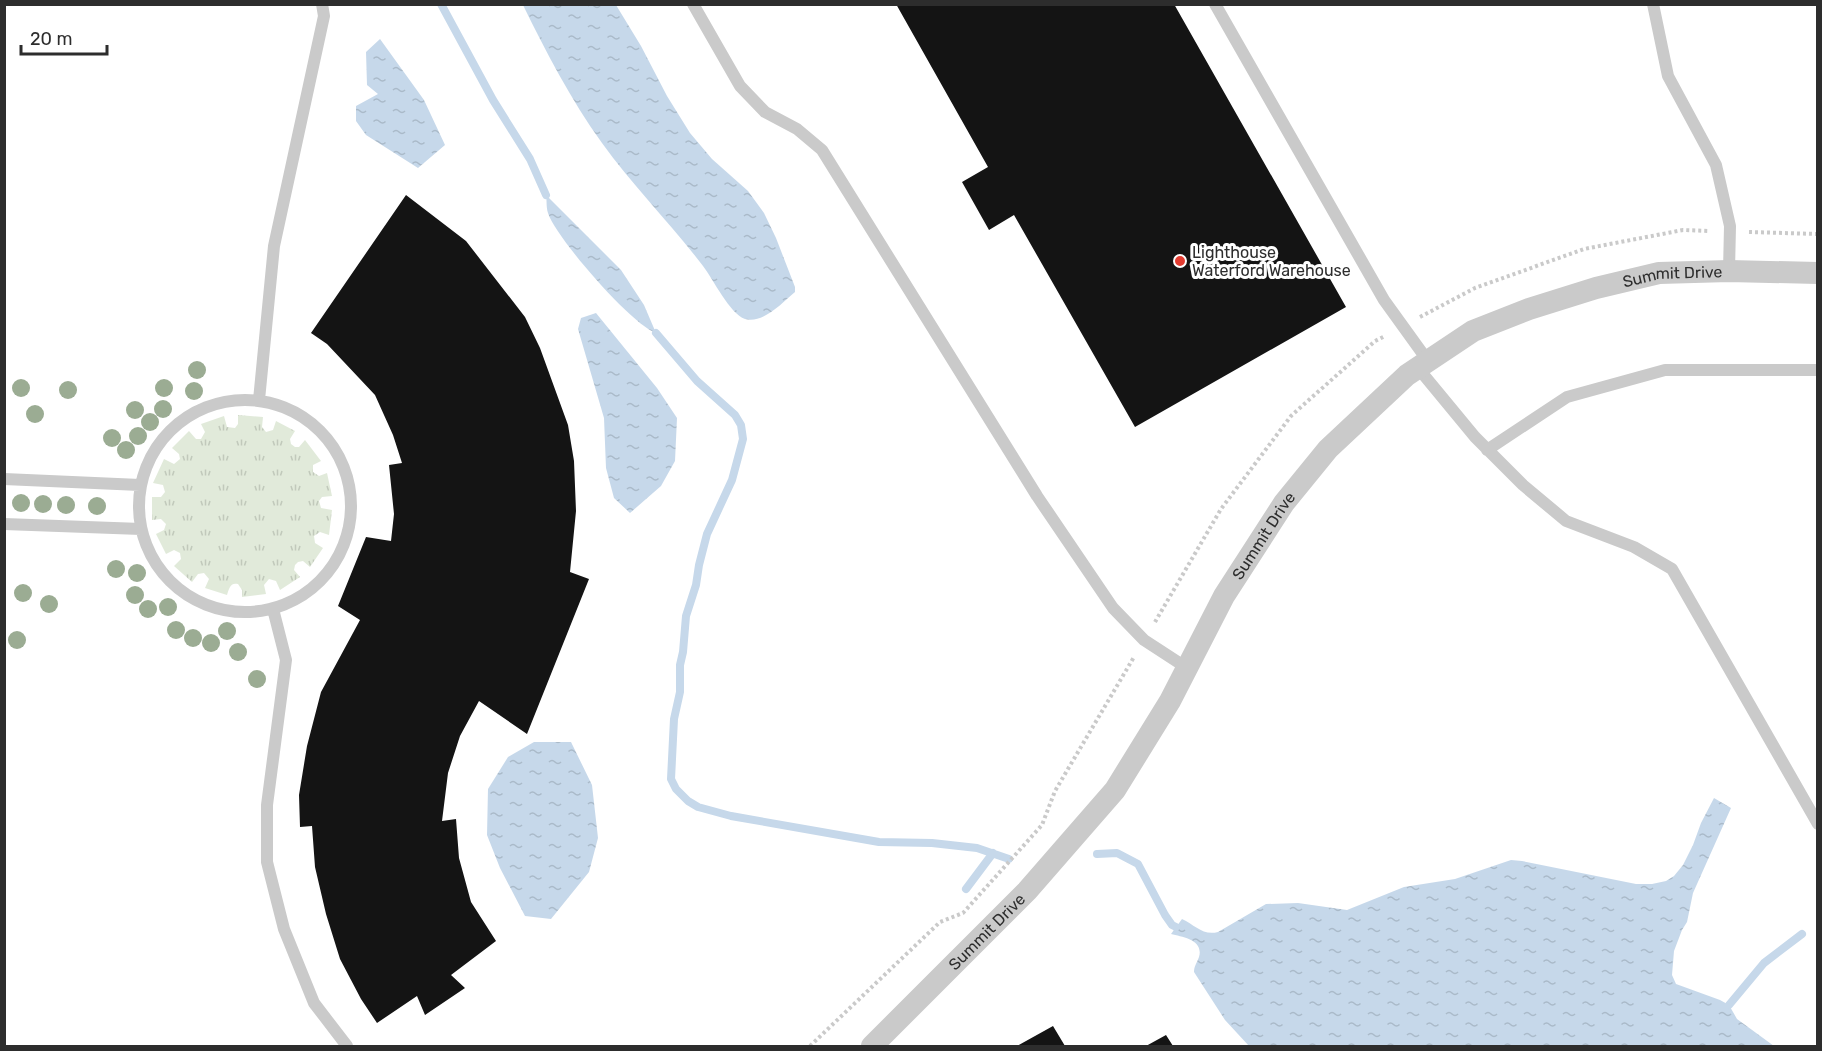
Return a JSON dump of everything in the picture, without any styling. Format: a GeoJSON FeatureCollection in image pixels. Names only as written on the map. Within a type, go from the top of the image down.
{"type":"FeatureCollection","features":[{"type":"Feature","properties":{"kind":"street","name":"Summit Drive"},"geometry":{"type":"LineString","coordinates":[[872,1047],[1027,891],[1115,790],[1170,701],[1224,596],[1284,503],[1328,449],[1407,375],[1473,331],[1529,309],[1596,288],[1659,273],[1729,271],[1818,273]]}},
{"type":"Feature","properties":{"kind":"lane"},"geometry":{"type":"LineString","coordinates":[[259,400],[274,246],[324,16],[322,4]]}},
{"type":"Feature","properties":{"kind":"lane"},"geometry":{"type":"LineString","coordinates":[[693,4],[740,86],[765,112],[797,129],[822,150],[1037,496],[1113,609],[1144,640],[1187,668]]}},
{"type":"Feature","properties":{"kind":"lane"},"geometry":{"type":"LineString","coordinates":[[1215,4],[1423,365],[1475,437],[1523,485],[1566,521],[1634,547],[1672,569],[1818,824]]}},
{"type":"Feature","properties":{"kind":"lane"},"geometry":{"type":"LineString","coordinates":[[1653,4],[1668,76],[1716,165],[1730,226],[1729,271]]}},
{"type":"Feature","properties":{"kind":"lane"},"geometry":{"type":"LineString","coordinates":[[1487,450],[1567,397],[1665,370],[1818,370]]}},
{"type":"Feature","properties":{"kind":"lane"},"geometry":{"type":"LineString","coordinates":[[259,400],[298,413],[330,441],[348,478],[351,520],[346,540],[337,559],[325,576],[310,590],[273,609],[239,612],[206,605],[190,597],[176,587],[154,561],[141,529],[140,485],[155,448],[170,429],[182,419],[196,410],[219,402],[259,400]]}},
{"type":"Feature","properties":{"kind":"lane"},"geometry":{"type":"LineString","coordinates":[[4,479],[140,485]]}},
{"type":"Feature","properties":{"kind":"lane"},"geometry":{"type":"LineString","coordinates":[[4,524],[141,529]]}},
{"type":"Feature","properties":{"kind":"lane"},"geometry":{"type":"LineString","coordinates":[[273,609],[286,660],[267,805],[267,862],[284,929],[314,1003],[347,1047]]}},
{"type":"Feature","properties":{"kind":"green space"},"geometry":{"type":"Polygon","coordinates":[[[238,415],[263,417],[262,427],[266,432],[273,430],[276,421],[295,431],[290,439],[291,444],[299,447],[305,440],[321,461],[313,465],[313,472],[319,476],[327,473],[332,496],[322,497],[319,501],[321,508],[332,510],[329,535],[320,532],[314,536],[315,543],[323,548],[310,567],[303,561],[298,562],[294,570],[300,577],[280,590],[276,581],[269,579],[264,585],[266,594],[242,597],[242,590],[238,584],[229,588],[227,595],[205,588],[209,579],[204,573],[198,574],[192,582],[174,566],[181,559],[180,553],[174,550],[166,554],[156,534],[164,530],[166,524],[161,519],[152,520],[152,497],[161,497],[165,492],[163,485],[153,483],[164,459],[174,464],[180,459],[179,454],[172,448],[189,431],[196,439],[201,439],[205,432],[201,424],[224,416],[227,427],[235,428],[238,424],[238,415]]]}},
{"type":"Feature","properties":{"kind":"water"},"geometry":{"type":"Polygon","coordinates":[[[523,5],[616,5],[690,133],[712,159],[748,191],[764,213],[776,238],[795,292],[765,316],[752,320],[739,316],[703,266],[602,143],[559,76],[523,5]]]}},
{"type":"Feature","properties":{"kind":"water"},"geometry":{"type":"Polygon","coordinates":[[[380,39],[424,100],[445,145],[418,168],[366,135],[356,121],[356,106],[378,94],[367,85],[366,52],[380,39]]]}},
{"type":"Feature","properties":{"kind":"water"},"geometry":{"type":"Polygon","coordinates":[[[546,195],[621,270],[644,305],[656,333],[645,327],[613,298],[579,260],[554,225],[547,211],[546,195]]]}},
{"type":"Feature","properties":{"kind":"water"},"geometry":{"type":"Polygon","coordinates":[[[596,313],[657,388],[677,418],[675,461],[661,486],[630,513],[614,498],[606,468],[604,418],[578,329],[581,318],[596,313]]]}},
{"type":"Feature","properties":{"kind":"water"},"geometry":{"type":"Polygon","coordinates":[[[534,742],[571,742],[592,785],[598,838],[589,872],[551,919],[525,916],[500,868],[487,835],[488,789],[508,757],[534,742]]]}},
{"type":"Feature","properties":{"kind":"water"},"geometry":{"type":"Polygon","coordinates":[[[1714,798],[1731,808],[1693,893],[1687,922],[1674,951],[1672,975],[1676,984],[1729,1005],[1737,1019],[1774,1046],[1249,1046],[1225,1020],[1194,972],[1200,951],[1196,943],[1171,934],[1182,919],[1208,933],[1218,932],[1266,904],[1298,903],[1347,910],[1404,887],[1455,879],[1511,860],[1636,884],[1666,881],[1674,876],[1683,865],[1714,798]]]}},
{"type":"Feature","properties":{"kind":"building"},"geometry":{"type":"Polygon","coordinates":[[[896,4],[1174,4],[1346,307],[1135,427],[1014,215],[989,230],[962,182],[988,167],[896,4]]]}},
{"type":"Feature","properties":{"kind":"building"},"geometry":{"type":"Polygon","coordinates":[[[406,195],[466,241],[525,317],[540,348],[568,425],[574,461],[576,511],[570,572],[589,579],[527,734],[479,701],[460,736],[448,773],[442,821],[456,819],[459,858],[471,902],[496,941],[451,975],[465,988],[425,1015],[417,996],[377,1023],[361,999],[340,959],[315,867],[312,826],[300,827],[299,795],[307,746],[321,692],[360,620],[338,606],[366,537],[391,541],[394,514],[389,465],[402,463],[393,435],[375,395],[327,344],[311,333],[406,195]]]}},
{"type":"Feature","properties":{"kind":"building"},"geometry":{"type":"Polygon","coordinates":[[[1053,1026],[1065,1046],[1017,1046],[1053,1026]]]}},
{"type":"Feature","properties":{"kind":"building"},"geometry":{"type":"Polygon","coordinates":[[[1166,1035],[1173,1046],[1146,1046],[1166,1035]]]}},
{"type":"Feature","properties":{"kind":"waterway"},"geometry":{"type":"LineString","coordinates":[[441,4],[493,100],[530,159],[546,195]]}},
{"type":"Feature","properties":{"kind":"waterway"},"geometry":{"type":"LineString","coordinates":[[656,333],[697,381],[735,415],[741,425],[743,439],[732,480],[707,534],[696,585],[686,616],[680,665],[680,692],[674,719],[671,779],[676,789],[698,807],[731,816],[879,842],[932,843],[977,848],[1009,859]]}},
{"type":"Feature","properties":{"kind":"waterway"},"geometry":{"type":"LineString","coordinates":[[966,889],[993,853]]}},
{"type":"Feature","properties":{"kind":"waterway"},"geometry":{"type":"LineString","coordinates":[[1097,854],[1117,853],[1138,864],[1165,915],[1176,927]]}},
{"type":"Feature","properties":{"kind":"waterway"},"geometry":{"type":"LineString","coordinates":[[1729,1005],[1764,963],[1802,934]]}},
{"type":"Feature","properties":{"kind":"place","name":"Lighthouse Waterford Warehouse"},"geometry":{"type":"Point","coordinates":[1180,261]}}]}
